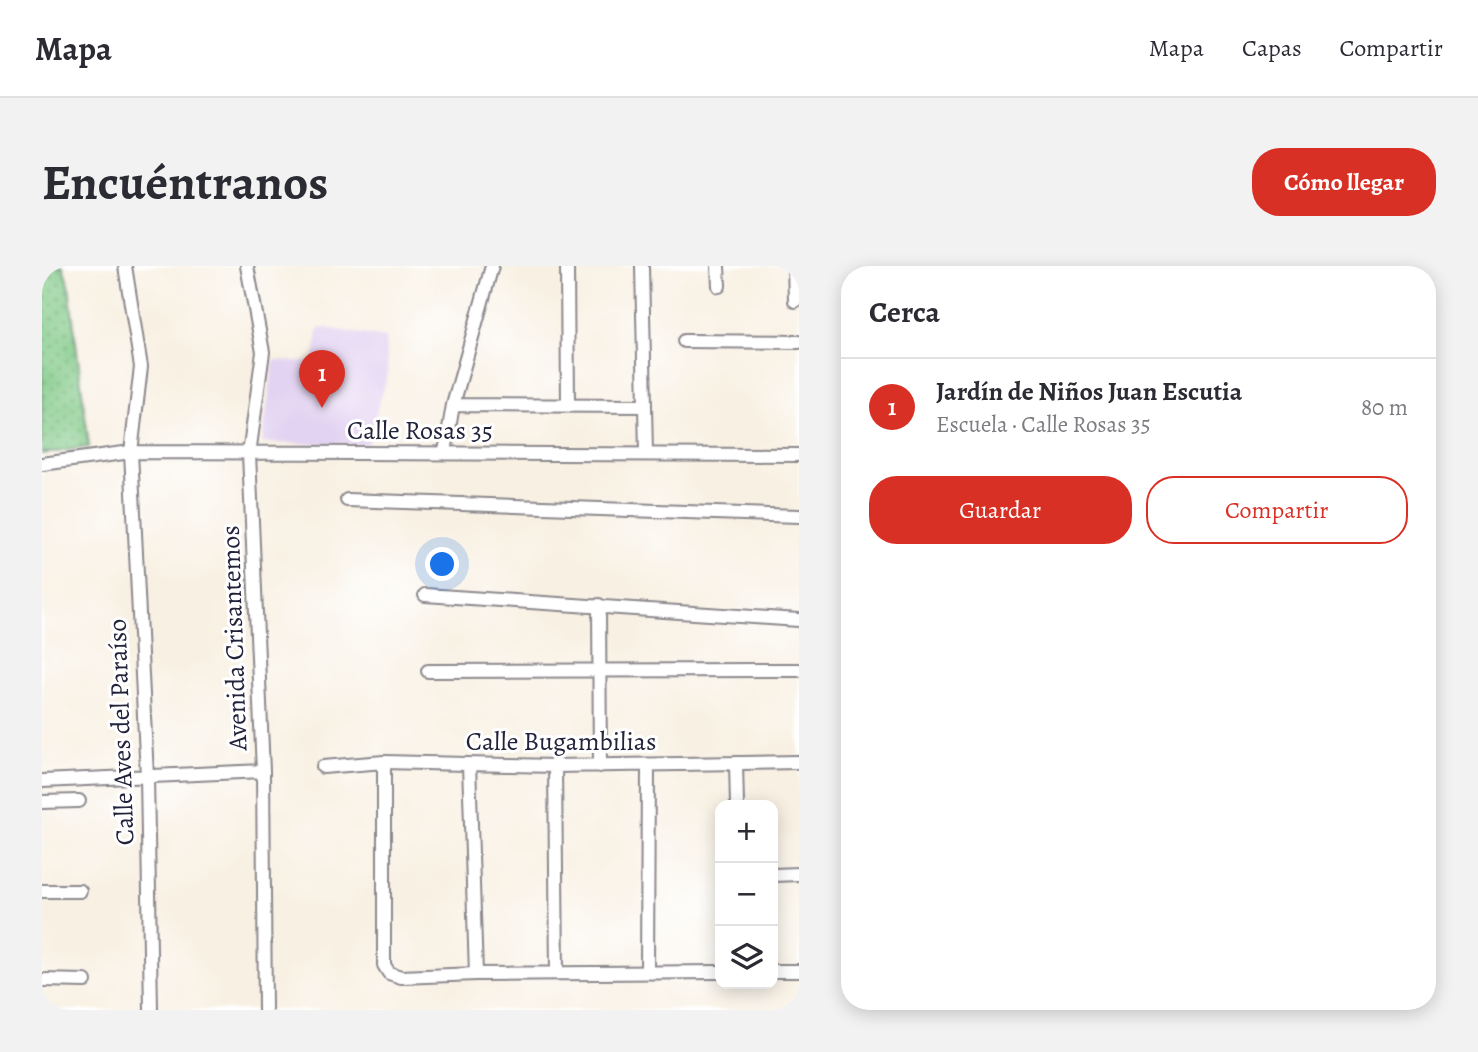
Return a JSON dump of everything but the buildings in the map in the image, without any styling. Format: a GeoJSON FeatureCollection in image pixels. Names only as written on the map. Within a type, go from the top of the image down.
{"type":"FeatureCollection","features":[{"type":"Feature","properties":{"kind":"street","name":"Calle Aves del Paraíso"},"geometry":{"type":"LineString","coordinates":[[125,266],[141,367],[131,452],[147,776],[151,1010]]}},
{"type":"Feature","properties":{"kind":"street","name":"Avenida Crisantemos"},"geometry":{"type":"LineString","coordinates":[[247,266],[263,352],[249,454],[263,771],[265,1010]]}},
{"type":"Feature","properties":{"kind":"street"},"geometry":{"type":"LineString","coordinates":[[445,452],[453,405],[492,266]]}},
{"type":"Feature","properties":{"kind":"street"},"geometry":{"type":"LineString","coordinates":[[567,266],[568,405]]}},
{"type":"Feature","properties":{"kind":"street"},"geometry":{"type":"LineString","coordinates":[[642,266],[646,453]]}},
{"type":"Feature","properties":{"kind":"street"},"geometry":{"type":"LineString","coordinates":[[718,266],[719,286]]}},
{"type":"Feature","properties":{"kind":"street"},"geometry":{"type":"LineString","coordinates":[[794,266],[794,301]]}},
{"type":"Feature","properties":{"kind":"street"},"geometry":{"type":"LineString","coordinates":[[684,341],[799,342]]}},
{"type":"Feature","properties":{"kind":"street"},"geometry":{"type":"LineString","coordinates":[[453,405],[644,406]]}},
{"type":"Feature","properties":{"kind":"street","name":"Calle Rosas 35"},"geometry":{"type":"LineString","coordinates":[[42,464],[131,452],[799,456]]}},
{"type":"Feature","properties":{"kind":"street"},"geometry":{"type":"LineString","coordinates":[[347,500],[799,516]]}},
{"type":"Feature","properties":{"kind":"street"},"geometry":{"type":"LineString","coordinates":[[425,595],[799,620]]}},
{"type":"Feature","properties":{"kind":"street"},"geometry":{"type":"LineString","coordinates":[[599,605],[600,765]]}},
{"type":"Feature","properties":{"kind":"street"},"geometry":{"type":"LineString","coordinates":[[428,671],[799,670]]}},
{"type":"Feature","properties":{"kind":"street"},"geometry":{"type":"LineString","coordinates":[[384,762],[384,965],[389,973],[401,977],[557,972],[715,972]]}},
{"type":"Feature","properties":{"kind":"street","name":"Calle Bugambilias"},"geometry":{"type":"LineString","coordinates":[[323,767],[384,762],[555,766],[799,762]]}},
{"type":"Feature","properties":{"kind":"street"},"geometry":{"type":"LineString","coordinates":[[736,763],[737,800]]}},
{"type":"Feature","properties":{"kind":"street"},"geometry":{"type":"LineString","coordinates":[[469,764],[476,974]]}},
{"type":"Feature","properties":{"kind":"street"},"geometry":{"type":"LineString","coordinates":[[647,972],[648,765]]}},
{"type":"Feature","properties":{"kind":"street"},"geometry":{"type":"LineString","coordinates":[[555,766],[557,972]]}},
{"type":"Feature","properties":{"kind":"street"},"geometry":{"type":"LineString","coordinates":[[42,781],[263,771]]}},
{"type":"Feature","properties":{"kind":"street"},"geometry":{"type":"LineString","coordinates":[[42,802],[79,802]]}},
{"type":"Feature","properties":{"kind":"street"},"geometry":{"type":"LineString","coordinates":[[778,875],[799,874]]}},
{"type":"Feature","properties":{"kind":"street"},"geometry":{"type":"LineString","coordinates":[[42,891],[80,891]]}},
{"type":"Feature","properties":{"kind":"street"},"geometry":{"type":"LineString","coordinates":[[778,971],[799,971]]}},
{"type":"Feature","properties":{"kind":"street"},"geometry":{"type":"LineString","coordinates":[[42,979],[85,981]]}},
{"type":"Feature","properties":{"kind":"shaded area"},"geometry":{"type":"Polygon","coordinates":[[[319,327],[386,338],[388,373],[367,444],[262,443],[274,360],[313,362],[319,327]]]}},
{"type":"Feature","properties":{"kind":"green space"},"geometry":{"type":"Polygon","coordinates":[[[42,266],[63,266],[69,286],[89,447],[42,454],[42,266]]]}},
{"type":"Feature","properties":{"kind":"place","name":"Jardín de Niños Juan Escutia"},"geometry":{"type":"Point","coordinates":[322,408]}}]}
